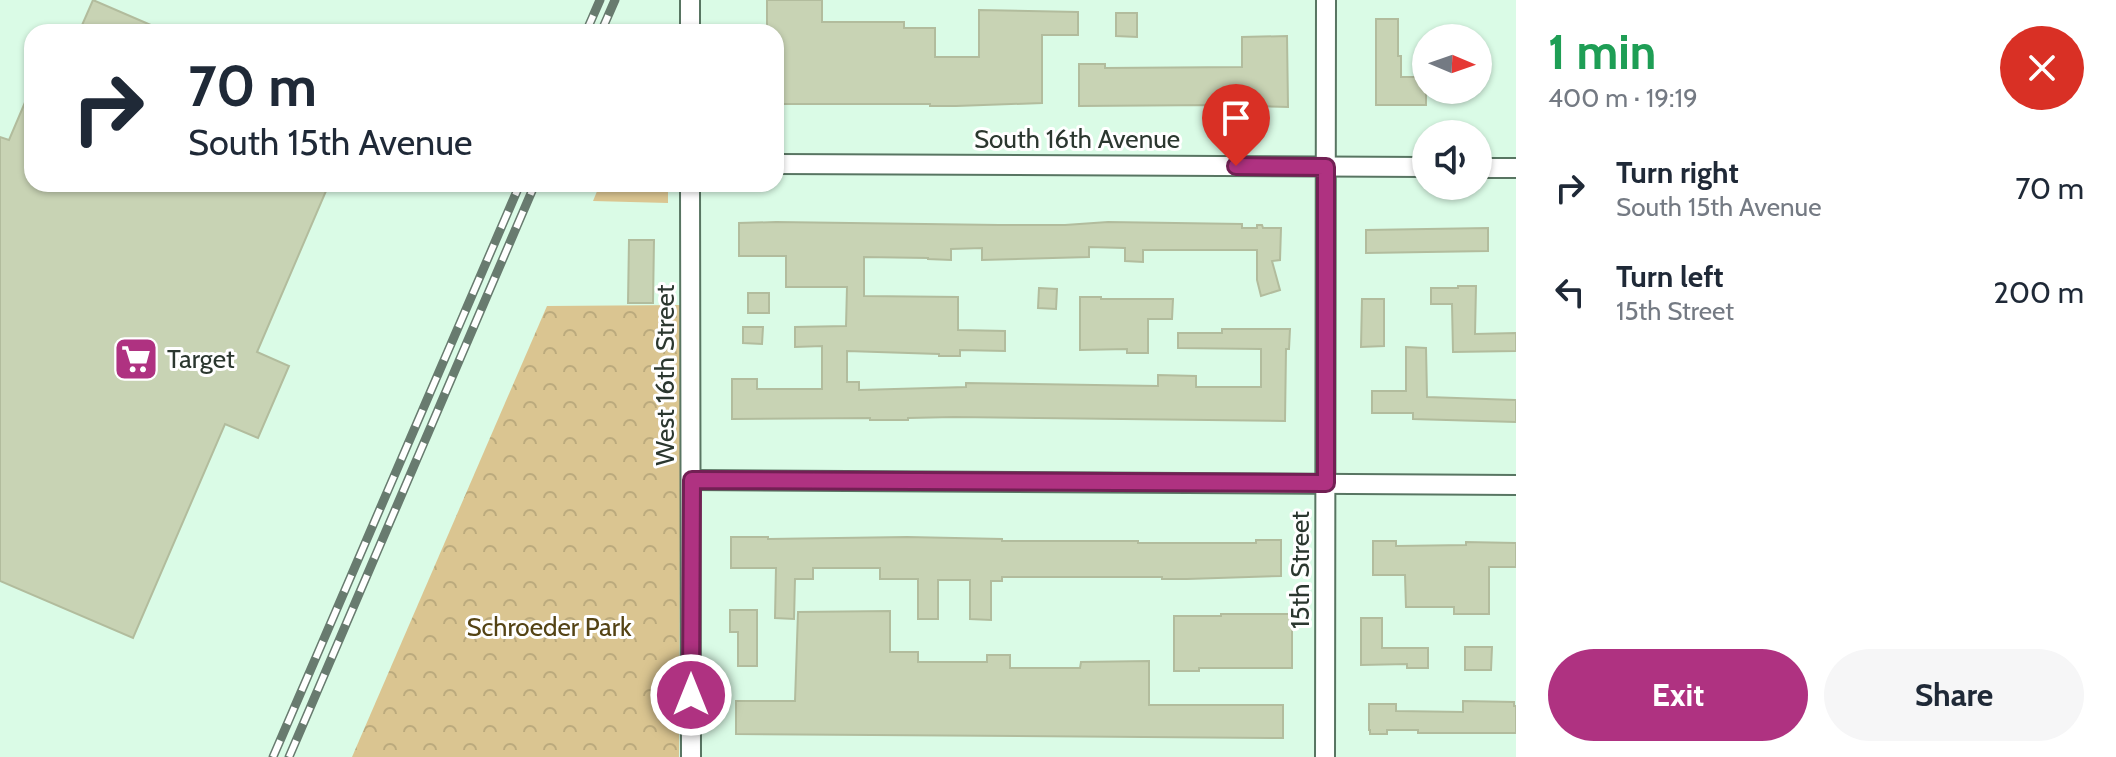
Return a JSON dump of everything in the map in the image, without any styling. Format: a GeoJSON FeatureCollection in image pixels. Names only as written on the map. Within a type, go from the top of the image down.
{"type":"FeatureCollection","features":[{"type":"Feature","properties":{"kind":"street"},"geometry":{"type":"LineString","coordinates":[[690,0],[690,24]]}},
{"type":"Feature","properties":{"kind":"street","name":"15th Street"},"geometry":{"type":"LineString","coordinates":[[1325,757],[1326,0]]}},
{"type":"Feature","properties":{"kind":"street","name":"South 16th Avenue"},"geometry":{"type":"LineString","coordinates":[[784,164],[1412,167]]}},
{"type":"Feature","properties":{"kind":"street"},"geometry":{"type":"LineString","coordinates":[[1492,168],[1516,168]]}},
{"type":"Feature","properties":{"kind":"street","name":"West 16th Street"},"geometry":{"type":"LineString","coordinates":[[690,192],[691,757]]}},
{"type":"Feature","properties":{"kind":"street"},"geometry":{"type":"LineString","coordinates":[[692,480],[1516,485]]}},
{"type":"Feature","properties":{"kind":"green space"},"geometry":{"type":"Polygon","coordinates":[[[597,192],[668,192],[668,203],[593,201],[597,192]]]}},
{"type":"Feature","properties":{"kind":"green space","name":"Schroeder Park"},"geometry":{"type":"Polygon","coordinates":[[[681,305],[679,757],[352,757],[547,306],[681,305]]]}},
{"type":"Feature","properties":{"kind":"building"},"geometry":{"type":"Polygon","coordinates":[[[93,0],[148,24],[82,24],[93,0]]]}},
{"type":"Feature","properties":{"kind":"building"},"geometry":{"type":"Polygon","coordinates":[[[767,0],[822,0],[822,22],[904,22],[904,28],[935,28],[935,57],[979,57],[979,10],[1078,12],[1078,35],[1042,35],[1042,103],[956,106],[784,104],[784,24],[767,24],[767,0]]]}},
{"type":"Feature","properties":{"kind":"building"},"geometry":{"type":"Polygon","coordinates":[[[1116,13],[1137,13],[1137,37],[1116,36],[1116,13]]]}},
{"type":"Feature","properties":{"kind":"building"},"geometry":{"type":"Polygon","coordinates":[[[1376,19],[1398,19],[1401,77],[1412,77],[1412,104],[1426,105],[1376,105],[1376,19]]]}},
{"type":"Feature","properties":{"kind":"building"},"geometry":{"type":"Polygon","coordinates":[[[1287,36],[1288,107],[1079,106],[1079,64],[1105,64],[1105,68],[1242,67],[1242,37],[1287,36]]]}},
{"type":"Feature","properties":{"kind":"building","name":"Target"},"geometry":{"type":"Polygon","coordinates":[[[24,105],[24,192],[326,192],[257,352],[289,366],[258,438],[225,424],[133,638],[0,581],[0,137],[9,140],[24,105]]]}},
{"type":"Feature","properties":{"kind":"building"},"geometry":{"type":"Polygon","coordinates":[[[1108,222],[1242,224],[1242,228],[1262,225],[1263,228],[1281,228],[1280,260],[1272,261],[1280,290],[1261,296],[1257,280],[1257,250],[1143,250],[1143,262],[1125,261],[1125,248],[1089,247],[1089,257],[982,260],[982,248],[951,249],[951,260],[864,257],[864,296],[958,297],[958,330],[1005,331],[1005,351],[960,350],[960,356],[939,356],[847,351],[847,382],[859,382],[859,390],[966,387],[966,383],[1158,386],[1158,375],[1196,376],[1196,387],[1261,387],[1261,349],[1178,348],[1178,333],[1222,333],[1222,329],[1290,329],[1289,349],[1286,349],[1285,421],[954,417],[908,420],[732,419],[732,379],[757,379],[757,389],[822,389],[822,346],[795,347],[795,327],[846,326],[847,287],[786,287],[786,256],[739,256],[739,223],[1065,225],[1108,222]]]}},
{"type":"Feature","properties":{"kind":"building"},"geometry":{"type":"Polygon","coordinates":[[[1488,228],[1488,251],[1366,253],[1366,230],[1488,228]]]}},
{"type":"Feature","properties":{"kind":"building"},"geometry":{"type":"Polygon","coordinates":[[[629,240],[654,240],[653,303],[628,303],[629,240]]]}},
{"type":"Feature","properties":{"kind":"building"},"geometry":{"type":"Polygon","coordinates":[[[1476,286],[1475,334],[1516,333],[1516,351],[1453,352],[1452,304],[1431,304],[1431,288],[1476,286]]]}},
{"type":"Feature","properties":{"kind":"building"},"geometry":{"type":"Polygon","coordinates":[[[1039,288],[1057,289],[1056,309],[1038,308],[1039,288]]]}},
{"type":"Feature","properties":{"kind":"building"},"geometry":{"type":"Polygon","coordinates":[[[748,293],[769,293],[769,313],[748,313],[748,293]]]}},
{"type":"Feature","properties":{"kind":"building"},"geometry":{"type":"Polygon","coordinates":[[[1080,297],[1173,299],[1172,319],[1148,319],[1148,353],[1127,353],[1127,349],[1080,350],[1080,297]]]}},
{"type":"Feature","properties":{"kind":"building"},"geometry":{"type":"Polygon","coordinates":[[[1362,299],[1384,299],[1384,346],[1361,347],[1362,299]]]}},
{"type":"Feature","properties":{"kind":"building"},"geometry":{"type":"Polygon","coordinates":[[[743,327],[763,327],[762,344],[743,343],[743,327]]]}},
{"type":"Feature","properties":{"kind":"building"},"geometry":{"type":"Polygon","coordinates":[[[1406,347],[1426,348],[1427,397],[1516,400],[1516,422],[1413,419],[1413,413],[1372,413],[1372,391],[1406,391],[1406,347]]]}},
{"type":"Feature","properties":{"kind":"building"},"geometry":{"type":"Polygon","coordinates":[[[731,537],[907,537],[1138,543],[1256,543],[1256,540],[1281,540],[1281,576],[1187,579],[1002,577],[1002,581],[991,581],[991,620],[970,619],[970,580],[938,580],[938,619],[918,619],[918,579],[880,579],[880,568],[813,568],[813,579],[795,579],[794,619],[775,618],[776,568],[731,568],[731,537]]]}},
{"type":"Feature","properties":{"kind":"building"},"geometry":{"type":"Polygon","coordinates":[[[1373,541],[1396,541],[1396,546],[1516,543],[1516,567],[1489,567],[1489,614],[1454,614],[1454,607],[1406,607],[1405,575],[1373,575],[1373,541]]]}},
{"type":"Feature","properties":{"kind":"building"},"geometry":{"type":"Polygon","coordinates":[[[730,610],[757,610],[757,666],[738,666],[738,632],[730,632],[730,610]]]}},
{"type":"Feature","properties":{"kind":"building"},"geometry":{"type":"Polygon","coordinates":[[[890,611],[890,652],[918,652],[918,662],[987,662],[987,655],[1010,655],[1010,668],[1080,668],[1081,662],[1149,661],[1149,705],[1283,705],[1283,738],[736,734],[736,701],[795,701],[798,612],[890,611]]]}},
{"type":"Feature","properties":{"kind":"building"},"geometry":{"type":"Polygon","coordinates":[[[1292,614],[1292,668],[1174,671],[1174,616],[1292,614]]]}},
{"type":"Feature","properties":{"kind":"building"},"geometry":{"type":"Polygon","coordinates":[[[1361,618],[1382,618],[1382,648],[1428,648],[1428,668],[1407,668],[1407,664],[1361,665],[1361,618]]]}},
{"type":"Feature","properties":{"kind":"building"},"geometry":{"type":"Polygon","coordinates":[[[1465,647],[1492,647],[1491,670],[1465,670],[1465,647]]]}},
{"type":"Feature","properties":{"kind":"building"},"geometry":{"type":"Polygon","coordinates":[[[1463,701],[1514,702],[1516,733],[1387,730],[1387,734],[1370,734],[1369,704],[1396,704],[1396,711],[1463,712],[1463,701]]]}},
{"type":"Feature","properties":{"kind":"railway"},"geometry":{"type":"LineString","coordinates":[[590,24],[600,0]]}},
{"type":"Feature","properties":{"kind":"railway"},"geometry":{"type":"LineString","coordinates":[[604,24],[615,0]]}},
{"type":"Feature","properties":{"kind":"railway"},"geometry":{"type":"LineString","coordinates":[[273,757],[517,192]]}},
{"type":"Feature","properties":{"kind":"railway"},"geometry":{"type":"LineString","coordinates":[[289,757],[532,192]]}},
{"type":"Feature","properties":{"kind":"place","name":"Target"},"geometry":{"type":"Point","coordinates":[136,359]}},
{"type":"Feature","properties":{"kind":"route"},"geometry":{"type":"LineString","coordinates":[[691,695],[692,480],[1326,483],[1326,167],[1236,166]]}}]}
